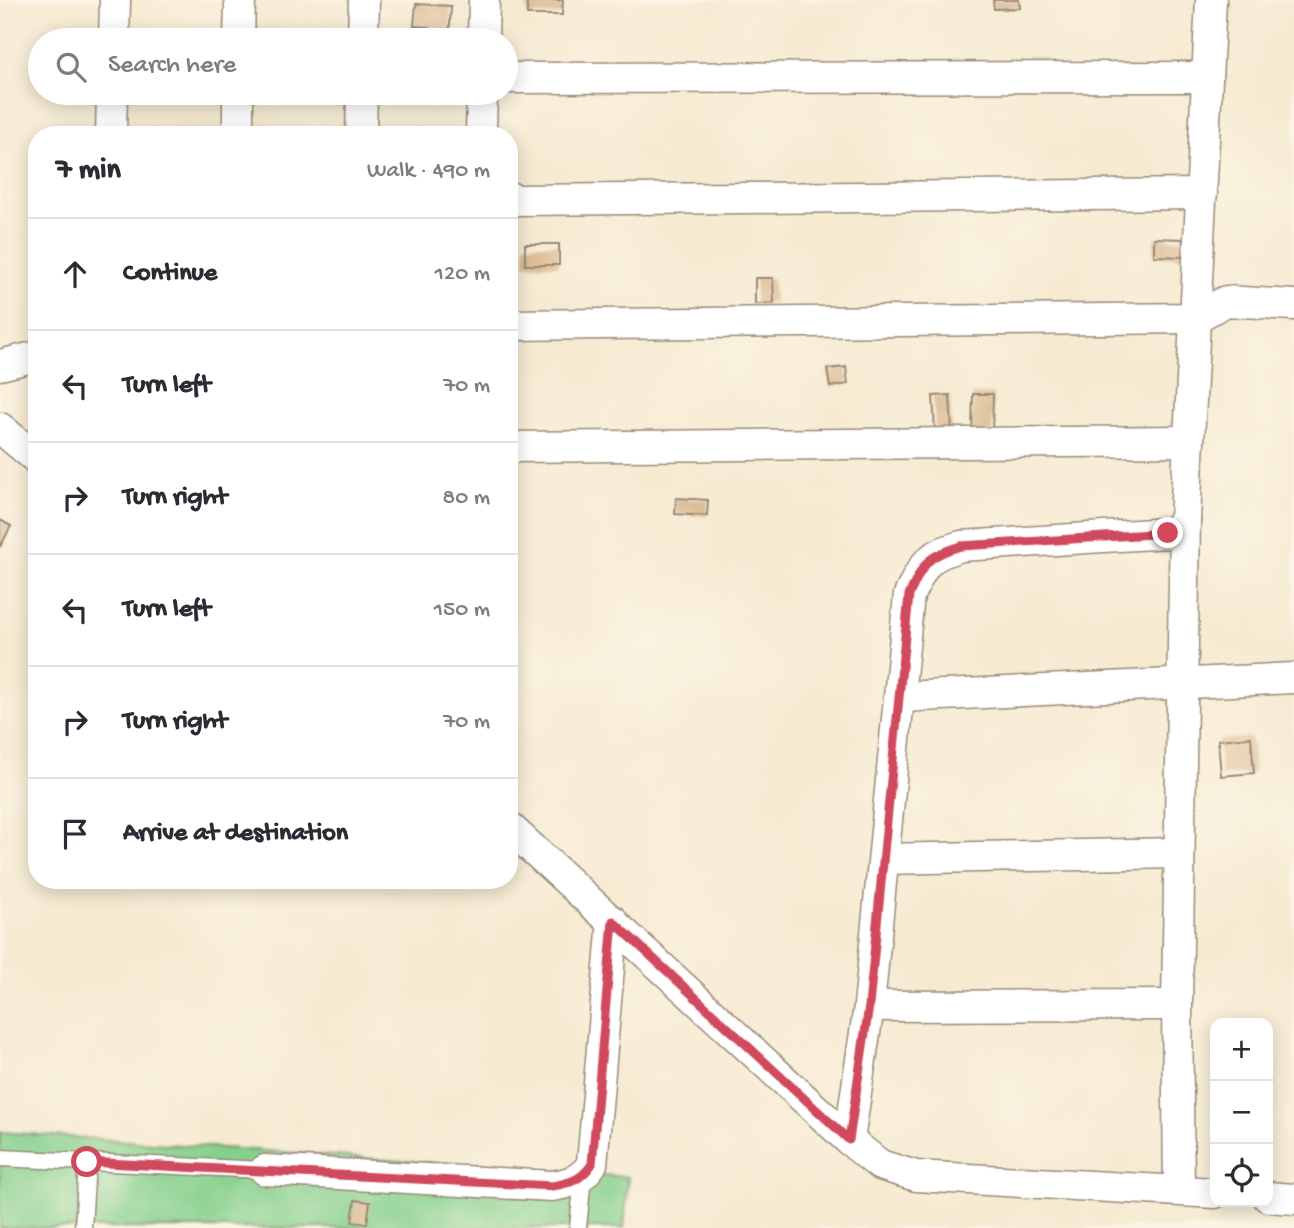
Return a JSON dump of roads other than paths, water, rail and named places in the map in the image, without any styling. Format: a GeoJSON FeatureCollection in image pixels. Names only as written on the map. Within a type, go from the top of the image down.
{"type":"FeatureCollection","features":[{"type":"Feature","properties":{"kind":"street"},"geometry":{"type":"LineString","coordinates":[[114,28],[115,0]]}},
{"type":"Feature","properties":{"kind":"street"},"geometry":{"type":"LineString","coordinates":[[239,28],[240,0]]}},
{"type":"Feature","properties":{"kind":"street"},"geometry":{"type":"LineString","coordinates":[[363,28],[364,0]]}},
{"type":"Feature","properties":{"kind":"street"},"geometry":{"type":"LineString","coordinates":[[483,28],[484,0]]}},
{"type":"Feature","properties":{"kind":"street"},"geometry":{"type":"LineString","coordinates":[[1180,1190],[1177,1005],[1185,520],[1211,0]]}},
{"type":"Feature","properties":{"kind":"street"},"geometry":{"type":"LineString","coordinates":[[518,78],[1207,77]]}},
{"type":"Feature","properties":{"kind":"street"},"geometry":{"type":"LineString","coordinates":[[111,126],[112,105]]}},
{"type":"Feature","properties":{"kind":"street"},"geometry":{"type":"LineString","coordinates":[[237,126],[238,105]]}},
{"type":"Feature","properties":{"kind":"street"},"geometry":{"type":"LineString","coordinates":[[361,126],[362,105]]}},
{"type":"Feature","properties":{"kind":"street"},"geometry":{"type":"LineString","coordinates":[[481,126],[482,105]]}},
{"type":"Feature","properties":{"kind":"street"},"geometry":{"type":"LineString","coordinates":[[518,200],[1202,194]]}},
{"type":"Feature","properties":{"kind":"street"},"geometry":{"type":"LineString","coordinates":[[518,325],[1195,318],[1226,301],[1294,304]]}},
{"type":"Feature","properties":{"kind":"street"},"geometry":{"type":"LineString","coordinates":[[0,366],[28,358]]}},
{"type":"Feature","properties":{"kind":"street"},"geometry":{"type":"LineString","coordinates":[[0,428],[28,451]]}},
{"type":"Feature","properties":{"kind":"street"},"geometry":{"type":"LineString","coordinates":[[518,447],[1189,441]]}},
{"type":"Feature","properties":{"kind":"street"},"geometry":{"type":"LineString","coordinates":[[849,1140],[869,1006],[909,595],[922,568],[939,552],[961,546],[1168,533],[1177,529],[1185,520]]}},
{"type":"Feature","properties":{"kind":"street"},"geometry":{"type":"LineString","coordinates":[[900,697],[1294,678]]}},
{"type":"Feature","properties":{"kind":"street"},"geometry":{"type":"LineString","coordinates":[[518,835],[849,1140],[880,1165],[916,1176],[1210,1193]]}},
{"type":"Feature","properties":{"kind":"street"},"geometry":{"type":"LineString","coordinates":[[884,859],[1179,853]]}},
{"type":"Feature","properties":{"kind":"street"},"geometry":{"type":"LineString","coordinates":[[265,1170],[552,1186],[571,1183],[583,1176],[592,1164],[613,921]]}},
{"type":"Feature","properties":{"kind":"street"},"geometry":{"type":"LineString","coordinates":[[869,1006],[1177,1005]]}},
{"type":"Feature","properties":{"kind":"street"},"geometry":{"type":"LineString","coordinates":[[1273,1197],[1294,1199]]}},
{"type":"Feature","properties":{"kind":"lane"},"geometry":{"type":"LineString","coordinates":[[0,1158],[265,1170]]}},
{"type":"Feature","properties":{"kind":"lane"},"geometry":{"type":"LineString","coordinates":[[83,1228],[87,1162]]}},
{"type":"Feature","properties":{"kind":"lane"},"geometry":{"type":"LineString","coordinates":[[579,1228],[583,1176]]}}]}
